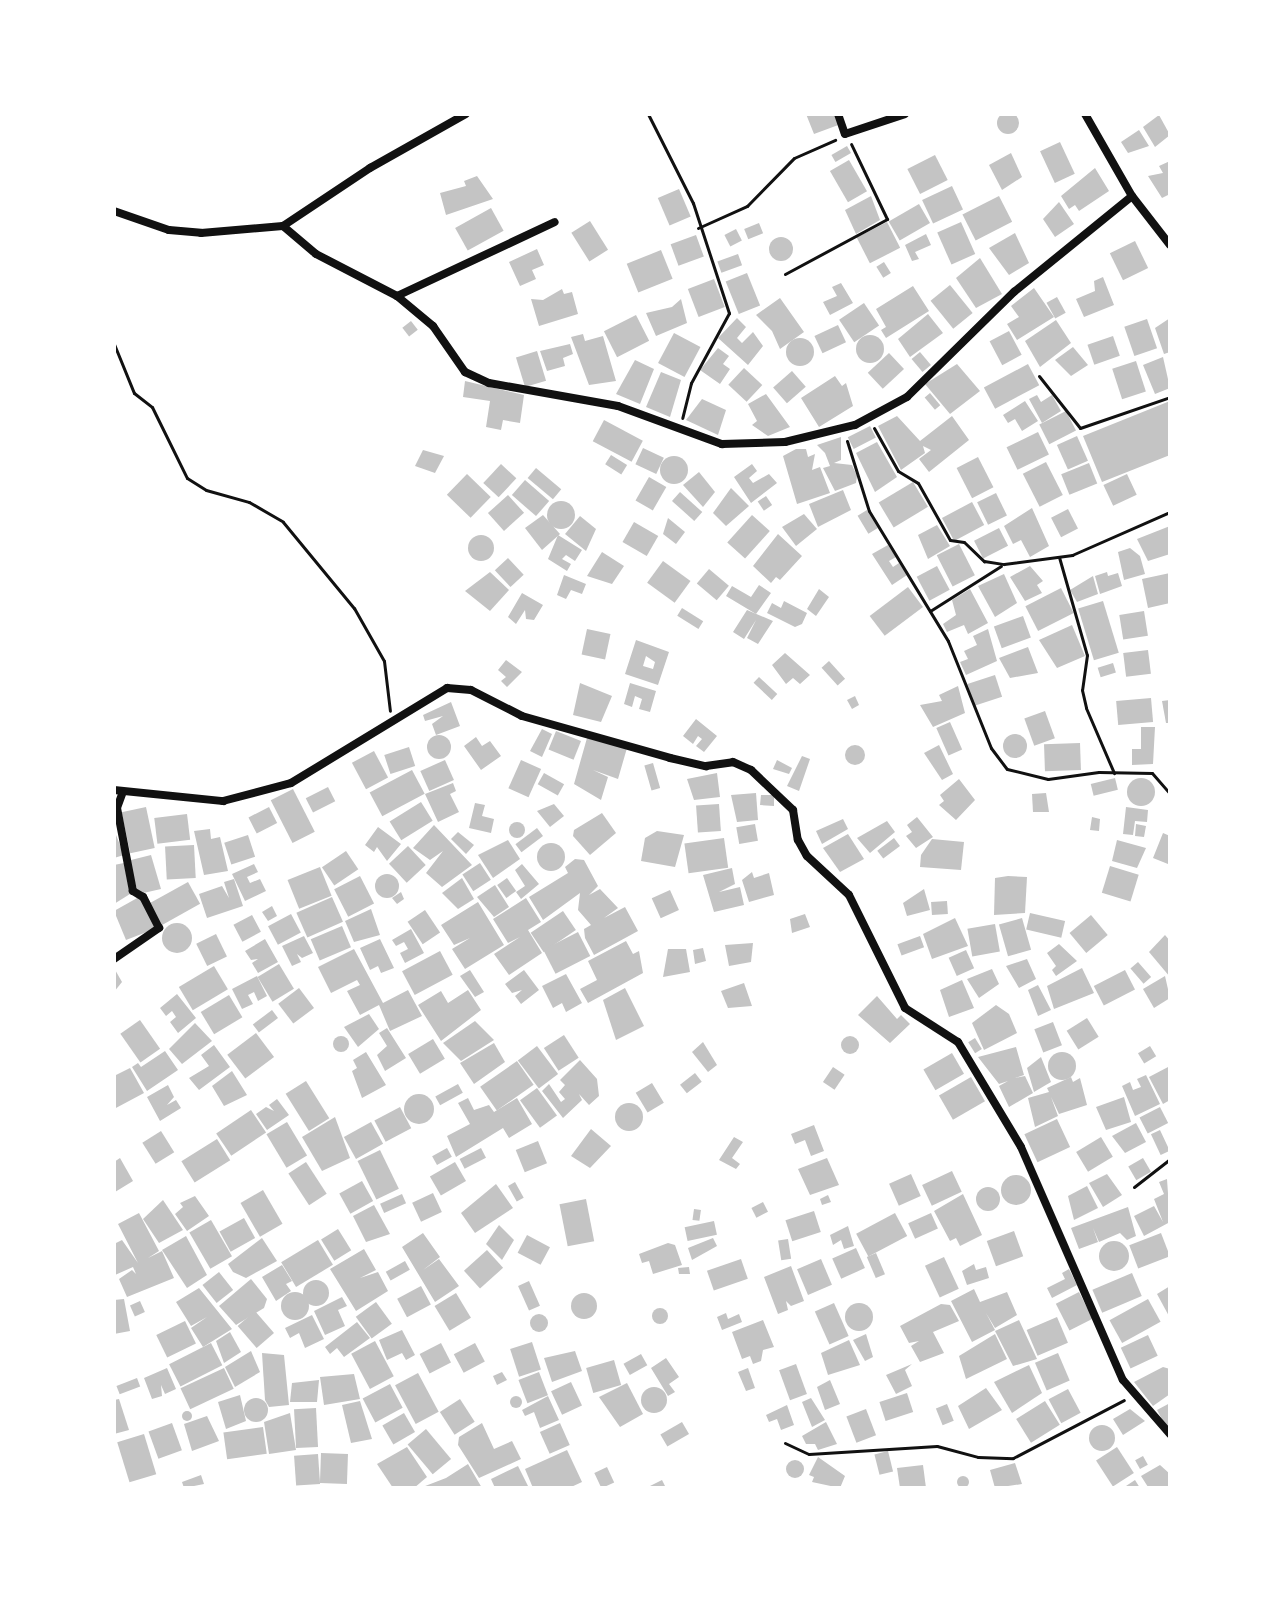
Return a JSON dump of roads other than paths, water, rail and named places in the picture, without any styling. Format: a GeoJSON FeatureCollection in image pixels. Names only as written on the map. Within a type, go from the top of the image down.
{"type":"FeatureCollection","features":[{"type":"Feature","properties":{"kind":"street"},"geometry":{"type":"LineString","coordinates":[[114,211],[169,230],[201,233],[283,226],[370,168],[466,114]]}},
{"type":"Feature","properties":{"kind":"street"},"geometry":{"type":"LineString","coordinates":[[838,114],[845,134],[905,114]]}},
{"type":"Feature","properties":{"kind":"street"},"geometry":{"type":"LineString","coordinates":[[1085,114],[1132,196],[1170,245]]}},
{"type":"Feature","properties":{"kind":"street"},"geometry":{"type":"LineString","coordinates":[[283,226],[316,254],[397,296],[433,326],[465,372],[489,383],[618,406],[722,444],[785,442],[842,429],[869,419],[907,397],[1014,292],[1132,196]]}},
{"type":"Feature","properties":{"kind":"street"},"geometry":{"type":"LineString","coordinates":[[397,296],[555,222]]}},
{"type":"Feature","properties":{"kind":"street"},"geometry":{"type":"LineString","coordinates":[[114,959],[159,928],[143,897],[133,891],[117,808],[118,792],[223,801],[277,787],[332,761],[426,696],[447,688],[471,690],[522,716],[670,758],[706,766],[733,762],[773,788],[793,810],[798,840],[807,856],[855,905],[905,1008],[958,1042],[1013,1134],[1123,1380],[1170,1434]]}}]}
